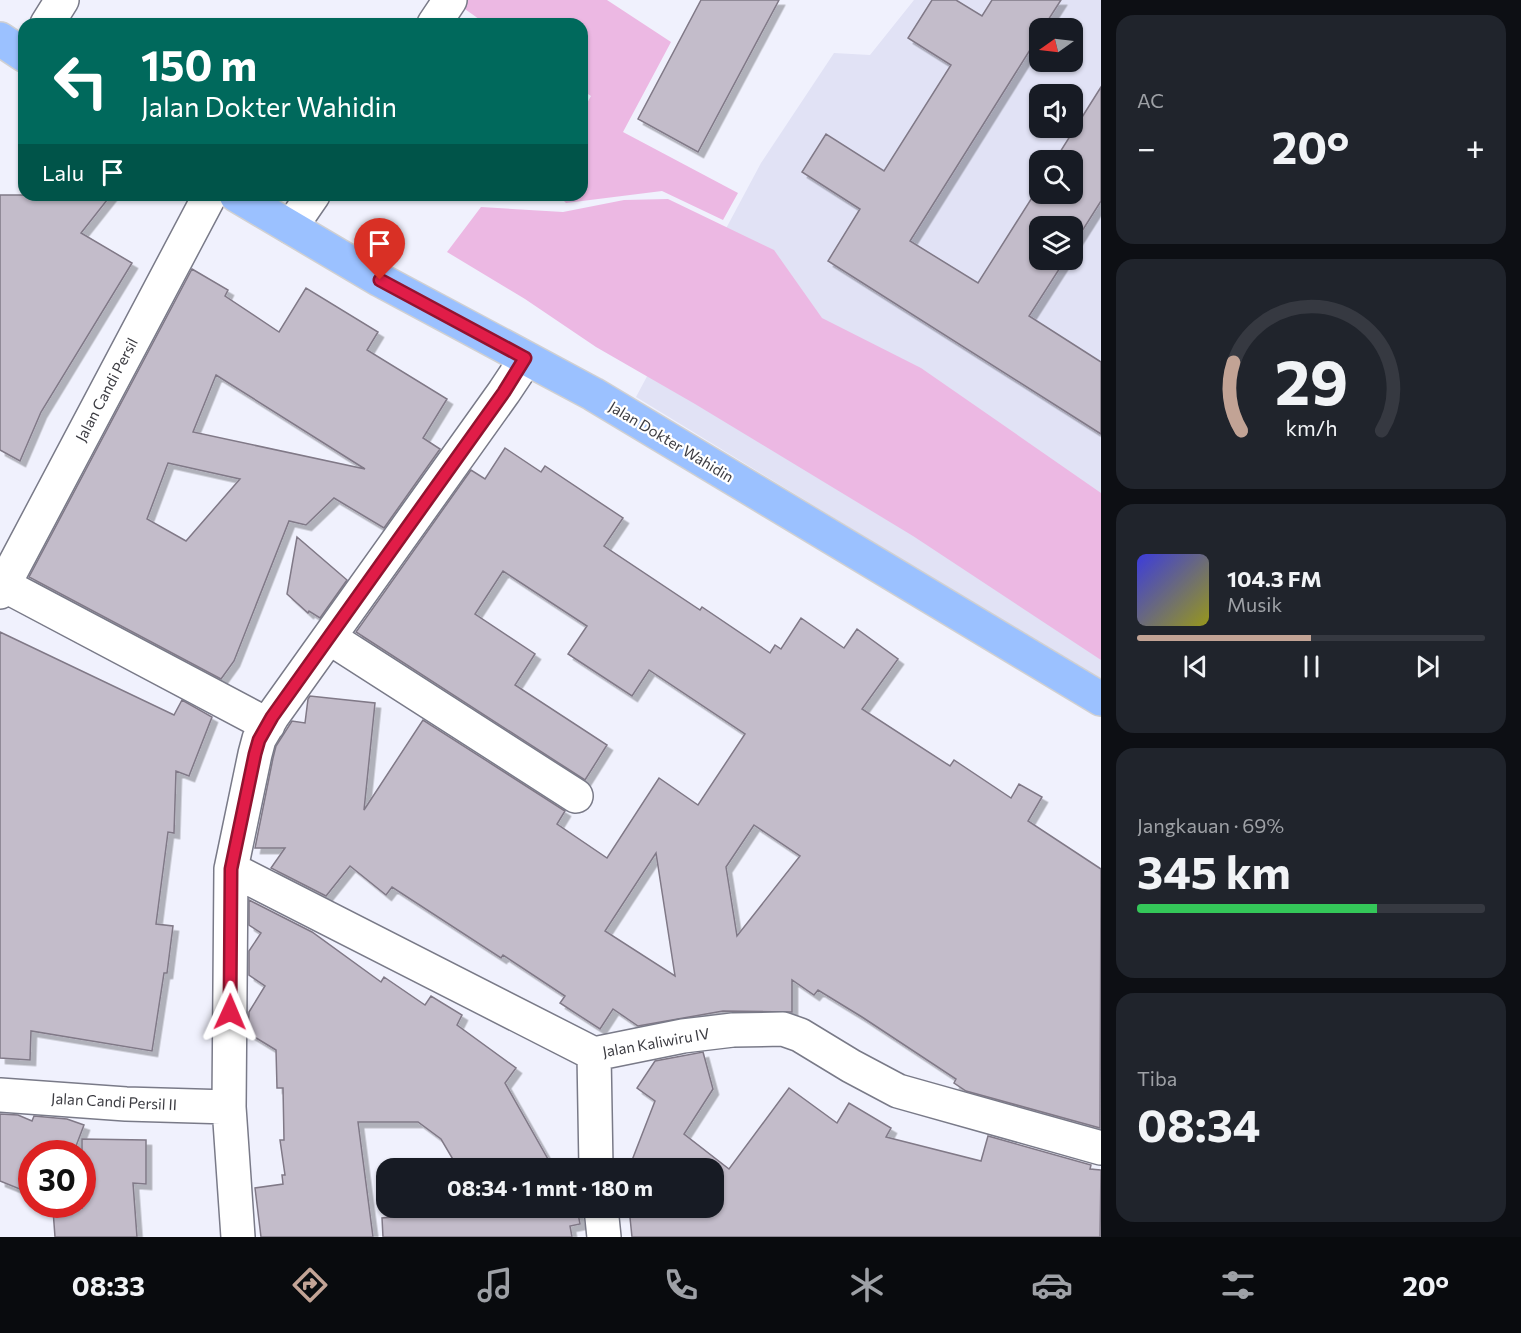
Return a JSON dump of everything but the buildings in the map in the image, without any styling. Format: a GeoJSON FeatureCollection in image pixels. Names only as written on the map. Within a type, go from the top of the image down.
{"type":"FeatureCollection","features":[{"type":"Feature","properties":{"kind":"highway"},"geometry":{"type":"LineString","coordinates":[[0,39],[18,51]]}},
{"type":"Feature","properties":{"kind":"highway","name":"Jalan Dokter Wahidin"},"geometry":{"type":"LineString","coordinates":[[247,201],[380,280],[593,394],[1101,699]]}},
{"type":"Feature","properties":{"kind":"street"},"geometry":{"type":"LineString","coordinates":[[51,18],[62,0]]}},
{"type":"Feature","properties":{"kind":"street"},"geometry":{"type":"LineString","coordinates":[[438,18],[450,0]]}},
{"type":"Feature","properties":{"kind":"street","name":"Jalan Candi Persil"},"geometry":{"type":"LineString","coordinates":[[207,201],[1,587],[268,725]]}},
{"type":"Feature","properties":{"kind":"street"},"geometry":{"type":"LineString","coordinates":[[291,226],[308,201]]}},
{"type":"Feature","properties":{"kind":"street"},"geometry":{"type":"LineString","coordinates":[[238,1237],[229,1107],[231,869],[259,740],[504,392],[525,358]]}},
{"type":"Feature","properties":{"kind":"street"},"geometry":{"type":"LineString","coordinates":[[330,638],[576,796]]}},
{"type":"Feature","properties":{"kind":"street","name":"Jalan Kaliwiru IV"},"geometry":{"type":"LineString","coordinates":[[231,869],[594,1054],[683,1036],[733,1030],[783,1029],[800,1035],[851,1066],[898,1090],[1101,1148]]}},
{"type":"Feature","properties":{"kind":"street"},"geometry":{"type":"LineString","coordinates":[[594,1054],[596,1158]]}},
{"type":"Feature","properties":{"kind":"street","name":"Jalan Candi Persil II"},"geometry":{"type":"LineString","coordinates":[[0,1095],[126,1104],[229,1107]]}},
{"type":"Feature","properties":{"kind":"street"},"geometry":{"type":"LineString","coordinates":[[602,1218],[604,1237]]}},
{"type":"Feature","properties":{"kind":"shaded area"},"geometry":{"type":"Polygon","coordinates":[[[467,0],[607,0],[671,42],[623,132],[738,193],[723,220],[662,191],[588,200],[588,101],[591,96],[588,94],[588,18],[478,18],[462,7],[467,0]]]}},
{"type":"Feature","properties":{"kind":"shaded area"},"geometry":{"type":"Polygon","coordinates":[[[914,0],[1101,0],[1101,681],[636,397],[761,163],[834,53],[870,55],[914,0]]]}},
{"type":"Feature","properties":{"kind":"shaded area"},"geometry":{"type":"Polygon","coordinates":[[[668,199],[774,250],[822,318],[921,368],[1101,493],[1101,660],[913,536],[596,347],[525,299],[447,252],[481,207],[563,212],[624,200],[668,199]]]}},
{"type":"Feature","properties":{"kind":"route"},"geometry":{"type":"LineString","coordinates":[[230,1012],[231,869],[259,740],[272,717],[504,392],[525,358],[380,280]]}}]}
